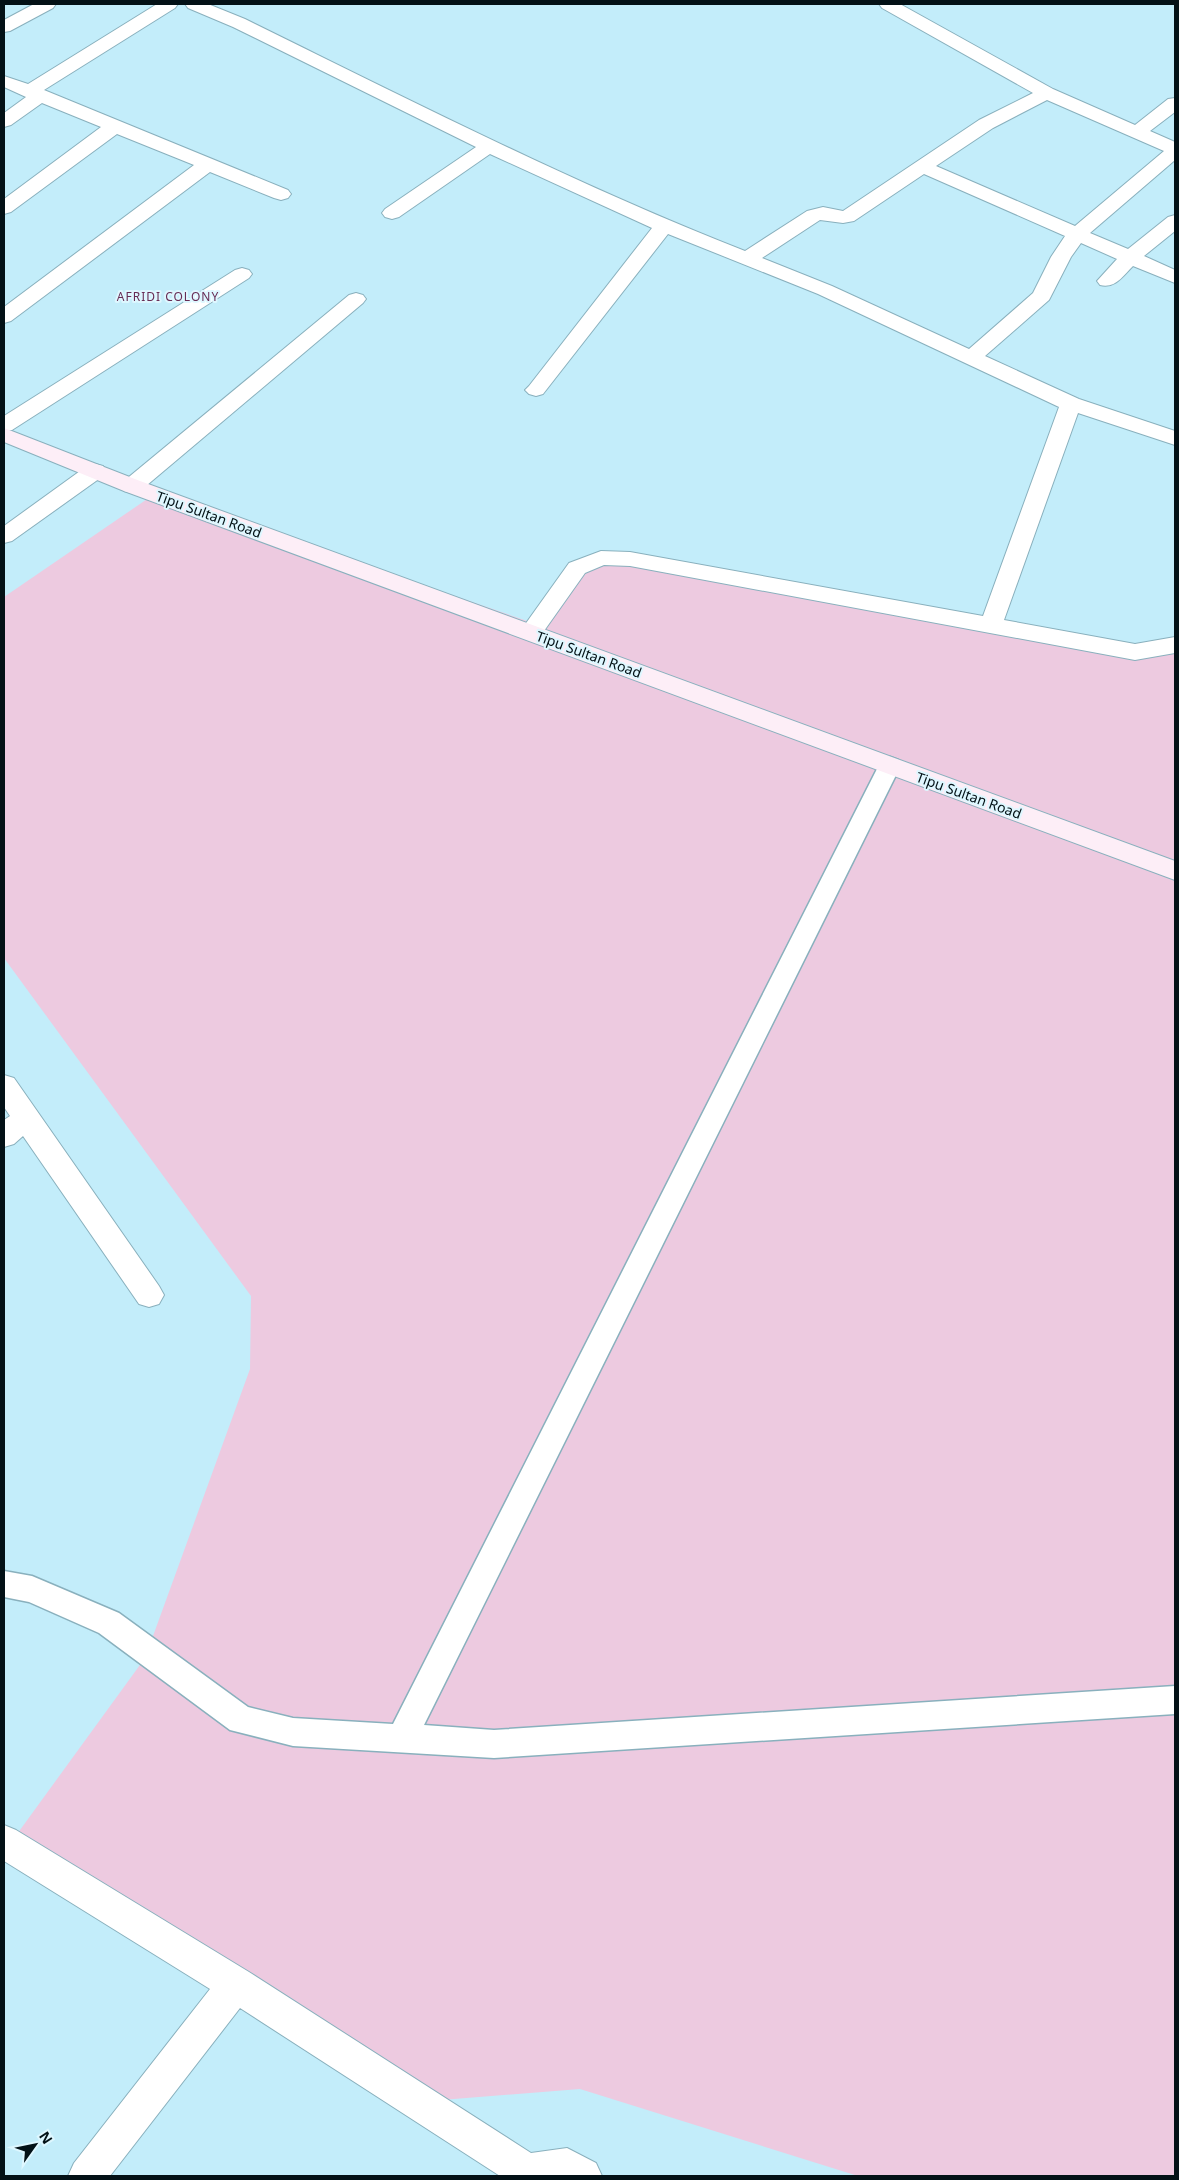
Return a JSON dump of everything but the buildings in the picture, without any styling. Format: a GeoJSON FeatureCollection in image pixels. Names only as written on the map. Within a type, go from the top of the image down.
{"type":"FeatureCollection","features":[{"type":"Feature","properties":{"kind":"main road","name":"Tipu Sultan Road"},"geometry":{"type":"LineString","coordinates":[[4,434],[132,486],[1175,872]]}},
{"type":"Feature","properties":{"kind":"street"},"geometry":{"type":"LineString","coordinates":[[4,27],[47,4]]}},
{"type":"Feature","properties":{"kind":"street"},"geometry":{"type":"LineString","coordinates":[[4,121],[36,93],[169,4]]}},
{"type":"Feature","properties":{"kind":"street"},"geometry":{"type":"LineString","coordinates":[[195,4],[239,23],[489,146],[664,226],[825,290],[1071,404],[1175,438]]}},
{"type":"Feature","properties":{"kind":"street"},"geometry":{"type":"LineString","coordinates":[[888,4],[1047,93],[1175,150],[1077,234],[1061,257],[1042,296],[971,358]]}},
{"type":"Feature","properties":{"kind":"street"},"geometry":{"type":"LineString","coordinates":[[4,82],[36,93],[280,194]]}},
{"type":"Feature","properties":{"kind":"street"},"geometry":{"type":"LineString","coordinates":[[747,259],[813,216],[826,213],[839,218],[847,217],[986,124],[1047,93]]}},
{"type":"Feature","properties":{"kind":"street"},"geometry":{"type":"LineString","coordinates":[[1137,132],[1175,103]]}},
{"type":"Feature","properties":{"kind":"street"},"geometry":{"type":"LineString","coordinates":[[4,208],[115,126]]}},
{"type":"Feature","properties":{"kind":"street"},"geometry":{"type":"LineString","coordinates":[[392,213],[489,146]]}},
{"type":"Feature","properties":{"kind":"street"},"geometry":{"type":"LineString","coordinates":[[4,317],[208,164]]}},
{"type":"Feature","properties":{"kind":"street"},"geometry":{"type":"LineString","coordinates":[[921,166],[1175,277]]}},
{"type":"Feature","properties":{"kind":"street"},"geometry":{"type":"LineString","coordinates":[[1107,281],[1130,257],[1175,221]]}},
{"type":"Feature","properties":{"kind":"street"},"geometry":{"type":"LineString","coordinates":[[536,390],[664,226]]}},
{"type":"Feature","properties":{"kind":"street"},"geometry":{"type":"LineString","coordinates":[[4,424],[242,274]]}},
{"type":"Feature","properties":{"kind":"street"},"geometry":{"type":"LineString","coordinates":[[132,486],[356,299]]}},
{"type":"Feature","properties":{"kind":"street"},"geometry":{"type":"LineString","coordinates":[[991,625],[1071,404]]}},
{"type":"Feature","properties":{"kind":"street"},"geometry":{"type":"LineString","coordinates":[[4,536],[96,471]]}},
{"type":"Feature","properties":{"kind":"street"},"geometry":{"type":"LineString","coordinates":[[531,633],[577,568],[601,558],[630,559],[1135,652],[1175,645]]}},
{"type":"Feature","properties":{"kind":"street"},"geometry":{"type":"LineString","coordinates":[[4,1086],[149,1295]]}},
{"type":"Feature","properties":{"kind":"street"},"geometry":{"type":"LineString","coordinates":[[4,1136],[26,1118]]}},
{"type":"Feature","properties":{"kind":"street"},"geometry":{"type":"LineString","coordinates":[[6,1849],[236,1985],[525,2174],[566,2167],[583,2176]]}},
{"type":"Feature","properties":{"kind":"street"},"geometry":{"type":"LineString","coordinates":[[87,2176],[236,1985]]}},
{"type":"Feature","properties":{"kind":"lane"},"geometry":{"type":"LineString","coordinates":[[401,1739],[890,765]]}},
{"type":"Feature","properties":{"kind":"lane"},"geometry":{"type":"LineString","coordinates":[[4,1584],[32,1589],[109,1623],[241,1720],[293,1732],[494,1744],[1175,1700]]}},
{"type":"Feature","properties":{"kind":"shaded area"},"geometry":{"type":"Polygon","coordinates":[[[156,493],[533,623],[598,555],[1135,649],[1175,643],[1175,2176],[858,2176],[580,2089],[404,2103],[4,1852],[145,1658],[250,1369],[251,1296],[4,958],[4,597],[156,493]]]}},
{"type":"Feature","properties":{"kind":"district","name":"AFRIDI COLONY"},"geometry":{"type":"Point","coordinates":[168,296]}}]}
